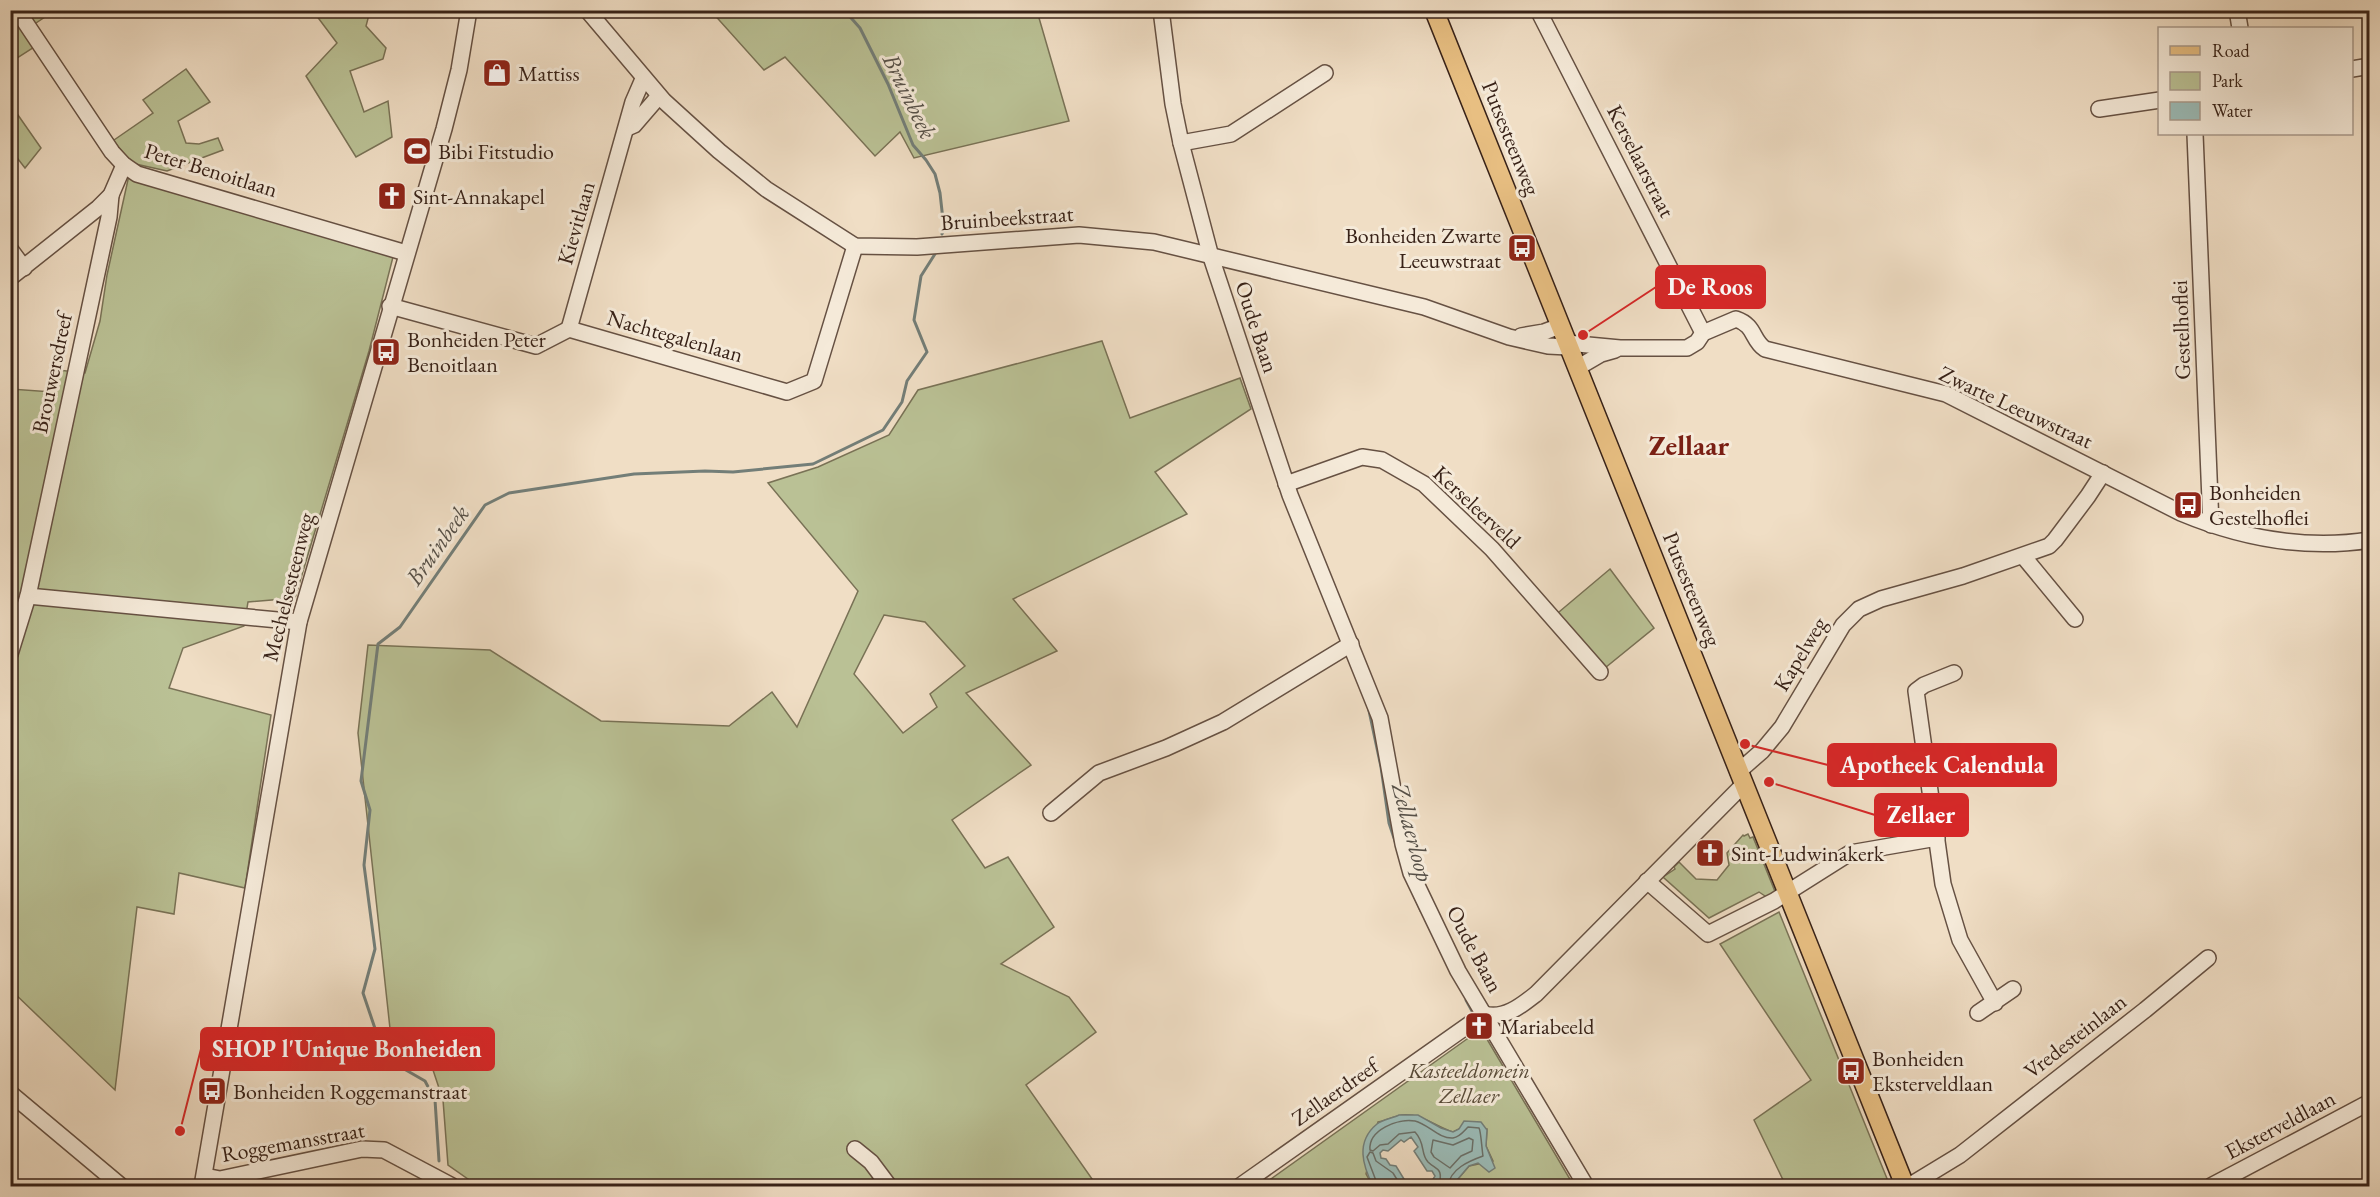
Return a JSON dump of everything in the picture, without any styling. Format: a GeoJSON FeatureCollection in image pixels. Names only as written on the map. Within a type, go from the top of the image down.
{"type":"FeatureCollection","features":[{"type":"Feature","properties":{"kind":"main road","name":"Putsesteenweg"},"geometry":{"type":"LineString","coordinates":[[1434,10],[1741,779],[1780,896],[1907,1186]]}},
{"type":"Feature","properties":{"kind":"street"},"geometry":{"type":"LineString","coordinates":[[17,10],[112,152],[124,165]]}},
{"type":"Feature","properties":{"kind":"street","name":"Mechelsesteenweg"},"geometry":{"type":"LineString","coordinates":[[204,1181],[299,622],[390,306],[444,129],[459,70],[469,10]]}},
{"type":"Feature","properties":{"kind":"street"},"geometry":{"type":"LineString","coordinates":[[587,10],[643,78],[718,152],[766,189],[855,246]]}},
{"type":"Feature","properties":{"kind":"street","name":"Oude Baan"},"geometry":{"type":"LineString","coordinates":[[1161,10],[1173,104],[1211,257],[1256,399],[1286,484],[1380,718],[1402,844],[1411,873],[1458,971],[1586,1186]]}},
{"type":"Feature","properties":{"kind":"street","name":"Kerselaarstraat"},"geometry":{"type":"LineString","coordinates":[[1538,10],[1703,333]]}},
{"type":"Feature","properties":{"kind":"street"},"geometry":{"type":"LineString","coordinates":[[2237,10],[2240,27]]}},
{"type":"Feature","properties":{"kind":"street"},"geometry":{"type":"LineString","coordinates":[[2353,69],[2370,66]]}},
{"type":"Feature","properties":{"kind":"street"},"geometry":{"type":"LineString","coordinates":[[1181,143],[1231,134],[1325,73]]}},
{"type":"Feature","properties":{"kind":"street","name":"Kievitlaan"},"geometry":{"type":"LineString","coordinates":[[569,329],[633,102],[643,78]]}},
{"type":"Feature","properties":{"kind":"street"},"geometry":{"type":"LineString","coordinates":[[627,128],[634,125],[660,96]]}},
{"type":"Feature","properties":{"kind":"street"},"geometry":{"type":"LineString","coordinates":[[2099,109],[2158,100]]}},
{"type":"Feature","properties":{"kind":"street","name":"Gestelhoflei"},"geometry":{"type":"LineString","coordinates":[[2196,135],[2211,525]]}},
{"type":"Feature","properties":{"kind":"street","name":"Peter Benoitlaan"},"geometry":{"type":"LineString","coordinates":[[10,278],[111,195],[124,165],[137,174],[406,253]]}},
{"type":"Feature","properties":{"kind":"street","name":"Brouwersdreef"},"geometry":{"type":"LineString","coordinates":[[10,654],[28,596],[109,217],[111,195]]}},
{"type":"Feature","properties":{"kind":"street","name":"Bruinbeekstraat"},"geometry":{"type":"LineString","coordinates":[[855,246],[917,247],[1079,235],[1154,242],[1424,307],[1509,337],[1548,346],[1568,345]]}},
{"type":"Feature","properties":{"kind":"street","name":"Nachtegalenlaan"},"geometry":{"type":"LineString","coordinates":[[569,329],[788,392],[814,381],[855,246]]}},
{"type":"Feature","properties":{"kind":"street"},"geometry":{"type":"LineString","coordinates":[[10,249],[24,268]]}},
{"type":"Feature","properties":{"kind":"street"},"geometry":{"type":"LineString","coordinates":[[390,306],[536,346],[569,329]]}},
{"type":"Feature","properties":{"kind":"street","name":"Zwarte Leeuwstraat"},"geometry":{"type":"LineString","coordinates":[[1568,345],[1687,348],[1697,342],[1703,333],[1736,319],[1746,322],[1759,345],[1765,349],[1946,394],[2211,525],[2268,539],[2298,542],[2370,540]]}},
{"type":"Feature","properties":{"kind":"street","name":"Bruinbeekstraat"},"geometry":{"type":"LineString","coordinates":[[1509,337],[1532,335],[1560,326]]}},
{"type":"Feature","properties":{"kind":"street","name":"Zwarte Leeuwstraat"},"geometry":{"type":"LineString","coordinates":[[1577,368],[1601,354],[1620,348]]}},
{"type":"Feature","properties":{"kind":"street","name":"Kerseleerveld"},"geometry":{"type":"LineString","coordinates":[[1286,484],[1362,457],[1382,460],[1424,484],[1506,564],[1600,672]]}},
{"type":"Feature","properties":{"kind":"street","name":"Kapelweg"},"geometry":{"type":"LineString","coordinates":[[1741,779],[1782,727],[1835,637],[1850,616],[1881,599],[1933,585],[2040,550],[2055,540],[2103,473]]}},
{"type":"Feature","properties":{"kind":"street"},"geometry":{"type":"LineString","coordinates":[[2023,556],[2075,620]]}},
{"type":"Feature","properties":{"kind":"street"},"geometry":{"type":"LineString","coordinates":[[28,596],[299,622]]}},
{"type":"Feature","properties":{"kind":"street"},"geometry":{"type":"LineString","coordinates":[[1051,813],[1099,773],[1166,748],[1223,722],[1351,644]]}},
{"type":"Feature","properties":{"kind":"street"},"geometry":{"type":"LineString","coordinates":[[1954,673],[1924,685],[1916,691],[1943,884],[1960,940],[1995,1003]]}},
{"type":"Feature","properties":{"kind":"street","name":"Zellaerdreef"},"geometry":{"type":"LineString","coordinates":[[1240,1186],[1484,1014],[1492,1017],[1519,1008],[1557,974],[1741,779]]}},
{"type":"Feature","properties":{"kind":"street"},"geometry":{"type":"LineString","coordinates":[[1647,881],[1708,934],[1819,874],[1850,853],[1937,838]]}},
{"type":"Feature","properties":{"kind":"street","name":"Vredesteinlaan"},"geometry":{"type":"LineString","coordinates":[[1907,1186],[1959,1155],[2208,958]]}},
{"type":"Feature","properties":{"kind":"street"},"geometry":{"type":"LineString","coordinates":[[1978,1013],[2013,989]]}},
{"type":"Feature","properties":{"kind":"street"},"geometry":{"type":"LineString","coordinates":[[10,1093],[122,1186]]}},
{"type":"Feature","properties":{"kind":"street","name":"Eksterveldlaan"},"geometry":{"type":"LineString","coordinates":[[2211,1186],[2370,1102]]}},
{"type":"Feature","properties":{"kind":"street","name":"Roggemansstraat"},"geometry":{"type":"LineString","coordinates":[[204,1181],[362,1149],[384,1150],[452,1186]]}},
{"type":"Feature","properties":{"kind":"street"},"geometry":{"type":"LineString","coordinates":[[855,1149],[871,1162],[889,1186]]}},
{"type":"Feature","properties":{"kind":"green space"},"geometry":{"type":"Polygon","coordinates":[[[11,11],[54,11],[33,25],[36,46],[11,62],[11,11]]]}},
{"type":"Feature","properties":{"kind":"green space"},"geometry":{"type":"Polygon","coordinates":[[[313,11],[370,11],[366,26],[386,48],[383,59],[350,71],[364,112],[388,101],[392,137],[356,157],[306,76],[337,43],[313,11]]]}},
{"type":"Feature","properties":{"kind":"green space"},"geometry":{"type":"Polygon","coordinates":[[[711,11],[1037,11],[1069,121],[914,158],[900,132],[875,156],[785,57],[764,70],[711,11]]]}},
{"type":"Feature","properties":{"kind":"green space"},"geometry":{"type":"Polygon","coordinates":[[[186,69],[210,102],[178,121],[186,143],[199,144],[218,138],[223,150],[167,171],[131,163],[112,139],[114,140],[153,113],[143,100],[186,69]]]}},
{"type":"Feature","properties":{"kind":"green space"},"geometry":{"type":"Polygon","coordinates":[[[11,105],[41,148],[25,168],[11,150],[11,105]]]}},
{"type":"Feature","properties":{"kind":"green space"},"geometry":{"type":"Polygon","coordinates":[[[129,175],[394,253],[369,351],[295,598],[248,602],[244,626],[183,648],[169,688],[271,715],[245,888],[179,873],[174,914],[137,907],[115,1090],[11,990],[15,966],[11,956],[11,389],[52,392],[58,370],[85,373],[100,321],[107,275],[129,175]]]}},
{"type":"Feature","properties":{"kind":"green space"},"geometry":{"type":"Polygon","coordinates":[[[1102,341],[1130,418],[1240,378],[1251,409],[1155,472],[1187,514],[1013,599],[1057,651],[966,693],[1031,765],[952,820],[985,868],[1008,857],[1054,927],[1001,964],[1069,997],[1096,1032],[1026,1085],[1097,1186],[478,1186],[448,1165],[443,1100],[432,1067],[392,1047],[358,733],[368,645],[490,650],[601,721],[729,726],[772,692],[797,727],[858,591],[768,483],[818,467],[889,435],[918,390],[1102,341]],[[884,615],[854,674],[903,733],[937,707],[930,694],[965,666],[925,622],[884,615]]]}},
{"type":"Feature","properties":{"kind":"green space"},"geometry":{"type":"Polygon","coordinates":[[[1610,569],[1654,628],[1600,672],[1553,617],[1610,569]]]}},
{"type":"Feature","properties":{"kind":"green space"},"geometry":{"type":"Polygon","coordinates":[[[1748,834],[1750,838],[1753,837],[1776,894],[1768,898],[1759,892],[1709,918],[1663,877],[1675,869],[1674,867],[1679,862],[1696,879],[1717,880],[1729,865],[1727,853],[1743,835],[1748,834]]]}},
{"type":"Feature","properties":{"kind":"green space"},"geometry":{"type":"Polygon","coordinates":[[[1779,912],[1890,1186],[1786,1186],[1754,1120],[1811,1080],[1720,944],[1779,912]]]}},
{"type":"Feature","properties":{"kind":"green space","name":"Kasteeldomein Zellaer"},"geometry":{"type":"Polygon","coordinates":[[[1481,1029],[1574,1186],[1452,1186],[1469,1166],[1493,1161],[1486,1146],[1487,1129],[1459,1129],[1453,1132],[1422,1118],[1409,1115],[1378,1122],[1366,1174],[1373,1186],[1261,1186],[1481,1029]]]}},
{"type":"Feature","properties":{"kind":"water"},"geometry":{"type":"Polygon","coordinates":[[[1399,1115],[1418,1115],[1453,1132],[1459,1129],[1464,1121],[1481,1122],[1487,1130],[1486,1146],[1495,1168],[1489,1172],[1478,1163],[1469,1166],[1452,1186],[1419,1186],[1426,1180],[1432,1181],[1435,1176],[1432,1171],[1427,1171],[1414,1151],[1418,1147],[1411,1137],[1404,1142],[1401,1140],[1388,1151],[1383,1150],[1380,1153],[1381,1158],[1386,1159],[1390,1165],[1396,1166],[1407,1184],[1405,1186],[1373,1186],[1364,1162],[1363,1146],[1370,1131],[1377,1124],[1399,1115]]]}},
{"type":"Feature","properties":{"kind":"waterway","name":"Bruinbeek"},"geometry":{"type":"LineString","coordinates":[[844,10],[860,28],[888,84],[913,145],[935,174],[940,193],[944,229],[942,234]]}},
{"type":"Feature","properties":{"kind":"waterway","name":"Bruinbeek"},"geometry":{"type":"LineString","coordinates":[[439,1161],[435,1100],[425,1081],[385,1058],[363,993],[375,949],[364,865],[370,810],[361,781],[378,644],[400,627],[485,505],[509,493],[634,474],[733,472],[813,464],[883,430],[902,402],[907,381],[927,352],[914,320],[921,276],[935,254]]}},
{"type":"Feature","properties":{"kind":"waterway","name":"Zellaerloop"},"geometry":{"type":"LineString","coordinates":[[1368,706],[1381,767],[1389,823],[1396,844]]}},
{"type":"Feature","properties":{"kind":"waterway","name":"Zellaerloop"},"geometry":{"type":"LineString","coordinates":[[1409,884],[1421,911]]}},
{"type":"Feature","properties":{"kind":"waterway","name":"Zellaerloop"},"geometry":{"type":"LineString","coordinates":[[1466,1000],[1472,1011]]}},
{"type":"Feature","properties":{"kind":"waterway","name":"Zellaerloop"},"geometry":{"type":"LineString","coordinates":[[1481,1025],[1487,1034]]}},
{"type":"Feature","properties":{"kind":"place","name":"Mattiss"},"geometry":{"type":"Point","coordinates":[497,73]}},
{"type":"Feature","properties":{"kind":"place","name":"Bibi Fitstudio"},"geometry":{"type":"Point","coordinates":[417,151]}},
{"type":"Feature","properties":{"kind":"place","name":"Sint-Annakapel"},"geometry":{"type":"Point","coordinates":[392,196]}},
{"type":"Feature","properties":{"kind":"place","name":"Bonheiden Zwarte Leeuwstraat"},"geometry":{"type":"Point","coordinates":[1522,248]}},
{"type":"Feature","properties":{"kind":"place","name":"De Roos"},"geometry":{"type":"Point","coordinates":[1583,335]}},
{"type":"Feature","properties":{"kind":"place","name":"Bonheiden Peter Benoitlaan"},"geometry":{"type":"Point","coordinates":[386,352]}},
{"type":"Feature","properties":{"kind":"place","name":"Bonheiden Gestelhoflei"},"geometry":{"type":"Point","coordinates":[2188,505]}},
{"type":"Feature","properties":{"kind":"place","name":"Apotheek Calendula"},"geometry":{"type":"Point","coordinates":[1745,744]}},
{"type":"Feature","properties":{"kind":"place","name":"Zellaer"},"geometry":{"type":"Point","coordinates":[1769,782]}},
{"type":"Feature","properties":{"kind":"place","name":"Sint-Ludwinakerk"},"geometry":{"type":"Point","coordinates":[1710,853]}},
{"type":"Feature","properties":{"kind":"place","name":"Mariabeeld"},"geometry":{"type":"Point","coordinates":[1479,1026]}},
{"type":"Feature","properties":{"kind":"place","name":"Bonheiden Eksterveldlaan"},"geometry":{"type":"Point","coordinates":[1851,1071]}},
{"type":"Feature","properties":{"kind":"place","name":"Bonheiden Roggemanstraat"},"geometry":{"type":"Point","coordinates":[212,1091]}},
{"type":"Feature","properties":{"kind":"place","name":"SHOP l'Unique Bonheiden"},"geometry":{"type":"Point","coordinates":[180,1131]}},
{"type":"Feature","properties":{"kind":"district","name":"Zellaar"},"geometry":{"type":"Point","coordinates":[1689,445]}}]}
